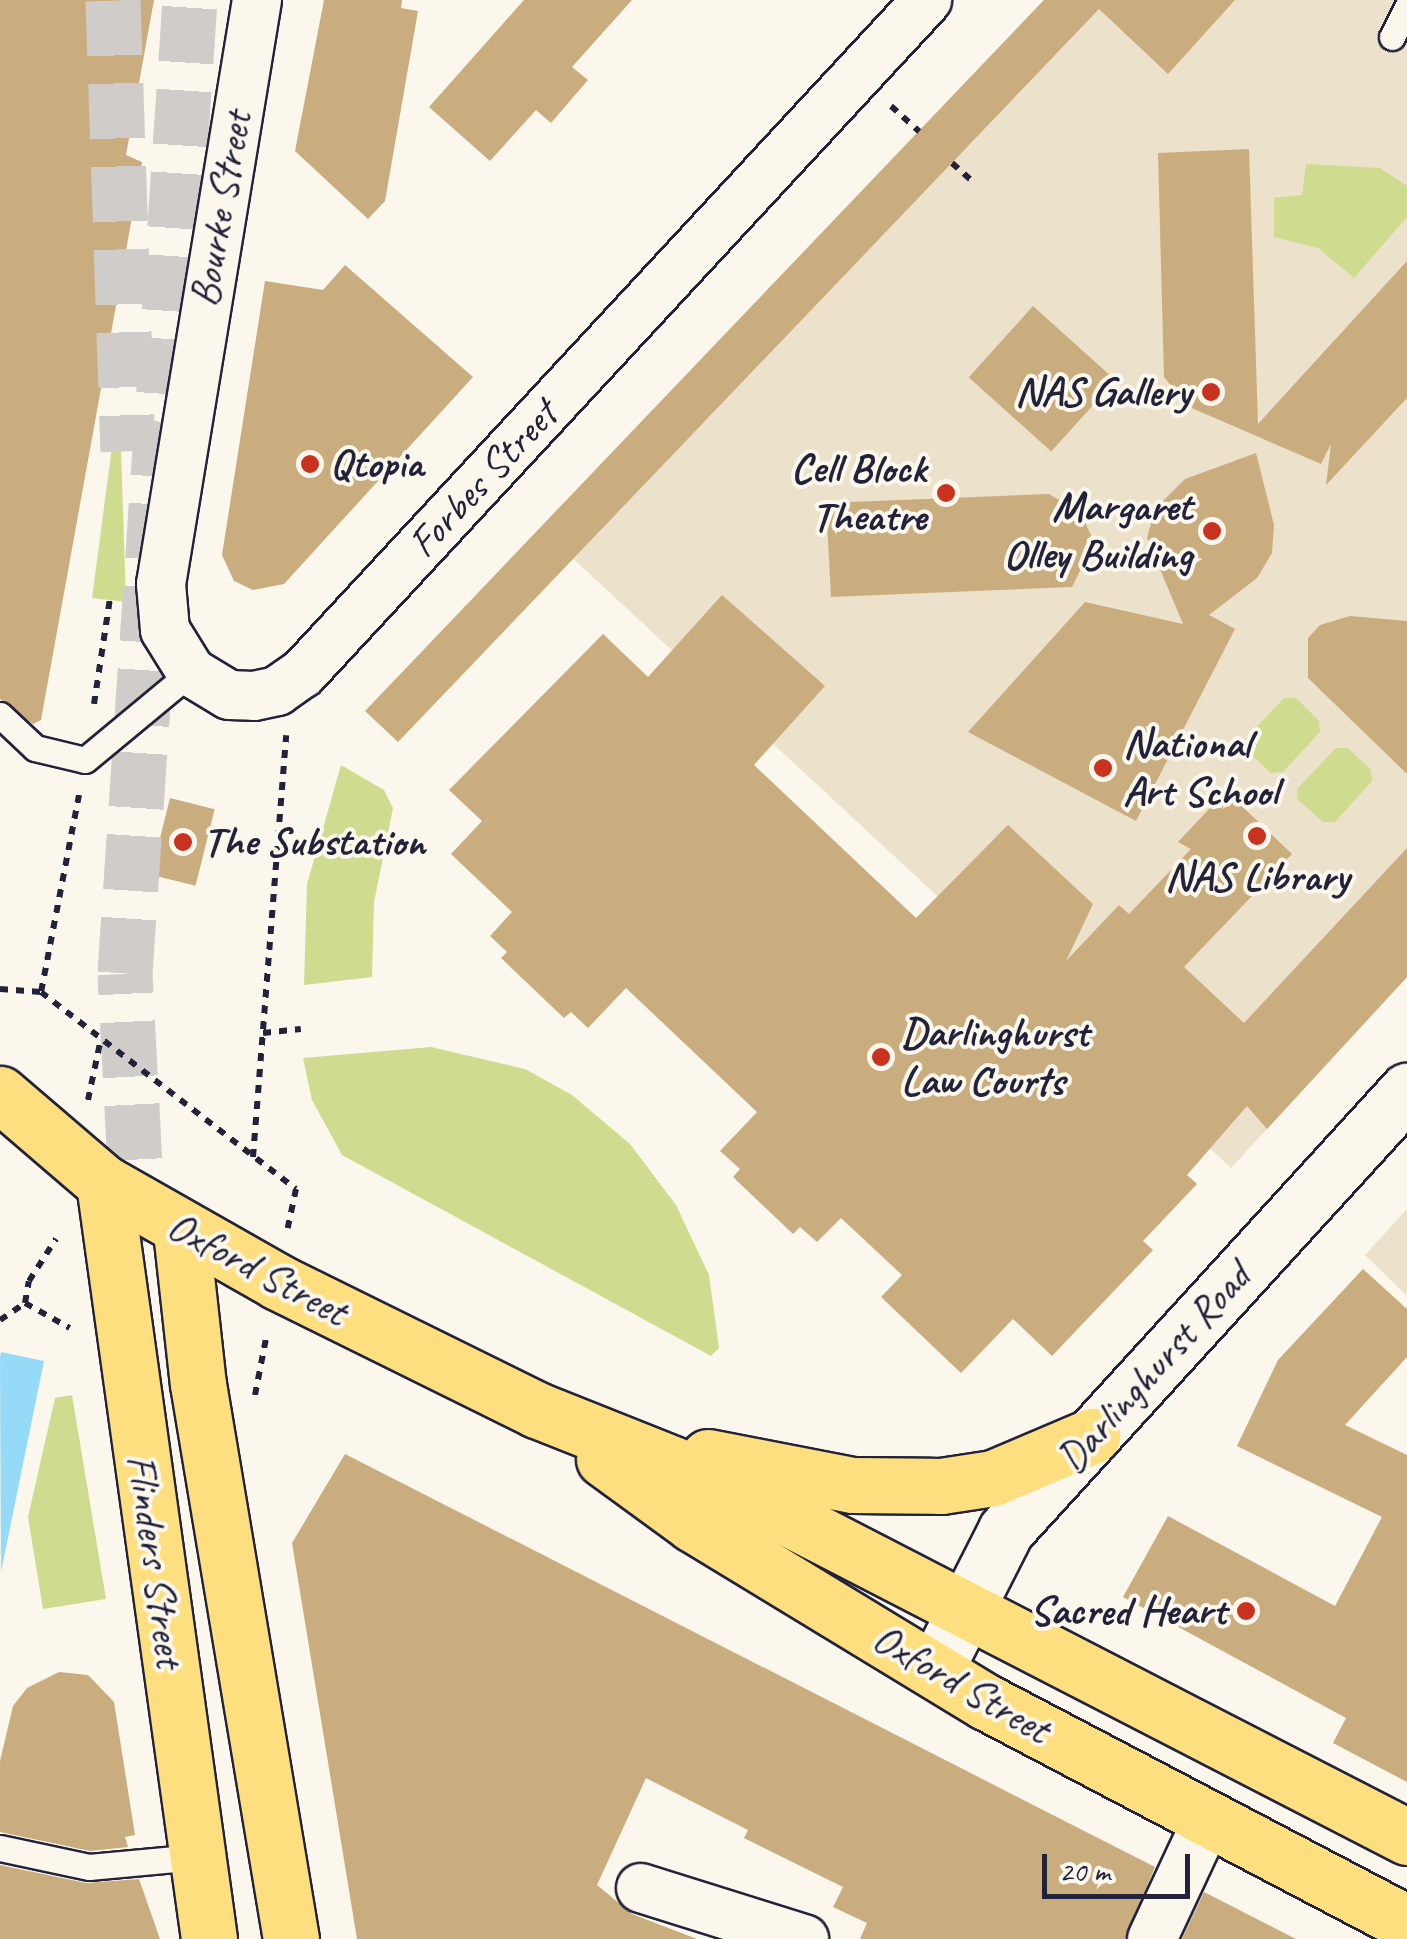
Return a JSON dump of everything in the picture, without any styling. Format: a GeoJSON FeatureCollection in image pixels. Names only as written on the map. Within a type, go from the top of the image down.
{"type":"FeatureCollection","features":[{"type":"Feature","properties":{"kind":"main road","name":"Oxford Street"},"geometry":{"type":"LineString","coordinates":[[0,1094],[104,1183],[181,1231],[537,1410],[720,1484],[1407,1837]]}},
{"type":"Feature","properties":{"kind":"main road","name":"Flinders Street"},"geometry":{"type":"LineString","coordinates":[[104,1183],[210,1939]]}},
{"type":"Feature","properties":{"kind":"main road","name":"Flinders Street"},"geometry":{"type":"LineString","coordinates":[[181,1231],[198,1384],[291,1939]]}},
{"type":"Feature","properties":{"kind":"main road"},"geometry":{"type":"LineString","coordinates":[[537,1410],[698,1455],[852,1485],[941,1486],[993,1478],[1092,1436]]}},
{"type":"Feature","properties":{"kind":"main road","name":"Oxford Street"},"geometry":{"type":"LineString","coordinates":[[537,1410],[693,1524],[935,1670],[1407,1922]]}},
{"type":"Feature","properties":{"kind":"street","name":"Bourke Street"},"geometry":{"type":"LineString","coordinates":[[191,672],[174,649],[160,608],[185,419],[258,0]]}},
{"type":"Feature","properties":{"kind":"street","name":"Forbes Street"},"geometry":{"type":"LineString","coordinates":[[289,684],[927,0]]}},
{"type":"Feature","properties":{"kind":"street"},"geometry":{"type":"LineString","coordinates":[[191,672],[229,695],[254,696],[289,684]]}},
{"type":"Feature","properties":{"kind":"street","name":"Darlinghurst Road"},"geometry":{"type":"LineString","coordinates":[[935,1670],[1006,1530],[1407,1091]]}},
{"type":"Feature","properties":{"kind":"street"},"geometry":{"type":"LineString","coordinates":[[1152,1939],[1210,1817]]}},
{"type":"Feature","properties":{"kind":"street"},"geometry":{"type":"LineString","coordinates":[[641,1888],[804,1939]]}},
{"type":"Feature","properties":{"kind":"lane"},"geometry":{"type":"LineString","coordinates":[[1392,37],[1407,7]]}},
{"type":"Feature","properties":{"kind":"lane"},"geometry":{"type":"LineString","coordinates":[[0,715],[36,748],[85,760],[191,672]]}},
{"type":"Feature","properties":{"kind":"lane"},"geometry":{"type":"LineString","coordinates":[[0,1848],[89,1866],[197,1857]]}},
{"type":"Feature","properties":{"kind":"path"},"geometry":{"type":"LineString","coordinates":[[952,163],[972,181]]}},
{"type":"Feature","properties":{"kind":"path"},"geometry":{"type":"LineString","coordinates":[[41,992],[85,760],[112,587]]}},
{"type":"Feature","properties":{"kind":"path"},"geometry":{"type":"LineString","coordinates":[[253,1158],[289,684]]}},
{"type":"Feature","properties":{"kind":"path"},"geometry":{"type":"LineString","coordinates":[[0,990],[41,992],[100,1043],[296,1189],[293,1207]]}},
{"type":"Feature","properties":{"kind":"path"},"geometry":{"type":"LineString","coordinates":[[262,1033],[301,1029]]}},
{"type":"Feature","properties":{"kind":"path"},"geometry":{"type":"LineString","coordinates":[[96,1063],[100,1043]]}},
{"type":"Feature","properties":{"kind":"path"},"geometry":{"type":"LineString","coordinates":[[0,1320],[25,1303],[28,1281],[53,1253]]}},
{"type":"Feature","properties":{"kind":"path"},"geometry":{"type":"LineString","coordinates":[[25,1303],[80,1333]]}},
{"type":"Feature","properties":{"kind":"shaded area","name":"National Art School"},"geometry":{"type":"Polygon","coordinates":[[[1044,0],[1407,0],[1407,977],[1231,1168],[540,528],[1044,0]]]}},
{"type":"Feature","properties":{"kind":"shaded area"},"geometry":{"type":"Polygon","coordinates":[[[1407,1209],[1407,1296],[1365,1255],[1407,1209]]]}},
{"type":"Feature","properties":{"kind":"green space"},"geometry":{"type":"Polygon","coordinates":[[[1306,164],[1380,168],[1407,186],[1407,217],[1354,278],[1318,248],[1274,237],[1274,198],[1302,195],[1306,164]]]}},
{"type":"Feature","properties":{"kind":"green space"},"geometry":{"type":"Polygon","coordinates":[[[112,447],[121,449],[126,602],[92,598],[112,447]]]}},
{"type":"Feature","properties":{"kind":"green space"},"geometry":{"type":"Polygon","coordinates":[[[1284,698],[1296,698],[1319,721],[1320,732],[1283,772],[1271,773],[1245,749],[1246,738],[1284,698]]]}},
{"type":"Feature","properties":{"kind":"green space"},"geometry":{"type":"Polygon","coordinates":[[[1336,748],[1348,748],[1371,770],[1372,781],[1335,822],[1323,822],[1297,799],[1298,788],[1336,748]]]}},
{"type":"Feature","properties":{"kind":"green space"},"geometry":{"type":"Polygon","coordinates":[[[341,765],[384,790],[393,808],[374,902],[372,977],[304,985],[307,884],[341,765]]]}},
{"type":"Feature","properties":{"kind":"green space"},"geometry":{"type":"Polygon","coordinates":[[[431,1047],[525,1069],[572,1095],[630,1144],[676,1205],[709,1275],[719,1348],[711,1356],[342,1155],[312,1100],[303,1058],[431,1047]]]}},
{"type":"Feature","properties":{"kind":"green space"},"geometry":{"type":"Polygon","coordinates":[[[72,1395],[106,1599],[43,1609],[28,1517],[55,1398],[72,1395]]]}},
{"type":"Feature","properties":{"kind":"water"},"geometry":{"type":"Polygon","coordinates":[[[1,1352],[44,1361],[1,1572],[0,1358],[1,1352]]]}},
{"type":"Feature","properties":{"kind":"building"},"geometry":{"type":"Polygon","coordinates":[[[0,0],[154,0],[126,155],[142,162],[41,720],[33,724],[0,699],[0,0]]]}},
{"type":"Feature","properties":{"kind":"building"},"geometry":{"type":"Polygon","coordinates":[[[324,0],[402,0],[401,8],[418,11],[385,201],[368,219],[295,151],[324,0]]]}},
{"type":"Feature","properties":{"kind":"building"},"geometry":{"type":"Polygon","coordinates":[[[524,0],[632,0],[572,67],[588,80],[551,123],[536,110],[490,161],[429,107],[524,0]]]}},
{"type":"Feature","properties":{"kind":"building"},"geometry":{"type":"Polygon","coordinates":[[[1044,0],[1235,0],[1168,74],[1099,9],[398,742],[365,711],[1044,0]]]}},
{"type":"Feature","properties":{"kind":"building"},"geometry":{"type":"Polygon","coordinates":[[[1249,149],[1258,424],[1407,261],[1407,398],[1326,485],[1331,444],[1321,464],[1187,406],[1164,377],[1158,153],[1249,149]]]}},
{"type":"Feature","properties":{"kind":"building"},"geometry":{"type":"Polygon","coordinates":[[[345,265],[473,377],[284,584],[253,590],[234,581],[222,555],[265,281],[323,290],[345,265]]]}},
{"type":"Feature","properties":{"kind":"building"},"geometry":{"type":"Polygon","coordinates":[[[1033,306],[1115,380],[1051,452],[969,377],[1033,306]]]}},
{"type":"Feature","properties":{"kind":"building"},"geometry":{"type":"Polygon","coordinates":[[[1256,453],[1274,525],[1272,553],[1257,578],[1209,615],[1235,629],[1136,821],[968,732],[1085,602],[1183,624],[1147,538],[1155,509],[1185,479],[1256,453]]]}},
{"type":"Feature","properties":{"kind":"building"},"geometry":{"type":"Polygon","coordinates":[[[1049,494],[1081,513],[1094,542],[1072,587],[831,597],[826,503],[1049,494]]]}},
{"type":"Feature","properties":{"kind":"building","name":"Darlinghurst Law Courts"},"geometry":{"type":"Polygon","coordinates":[[[722,595],[825,686],[754,765],[916,918],[1008,825],[1093,904],[1066,961],[1119,905],[1129,914],[1191,849],[1178,842],[1226,791],[1292,854],[1184,967],[1244,1023],[1407,848],[1407,977],[1267,1129],[1247,1106],[1187,1175],[1197,1184],[1143,1241],[1153,1250],[1052,1356],[1013,1319],[961,1373],[881,1297],[902,1275],[841,1218],[817,1242],[800,1227],[793,1234],[733,1177],[740,1169],[720,1151],[757,1112],[626,988],[588,1028],[571,1012],[564,1018],[501,958],[507,952],[490,936],[512,912],[451,854],[482,821],[449,790],[603,634],[648,677],[722,595]]]}},
{"type":"Feature","properties":{"kind":"building"},"geometry":{"type":"Polygon","coordinates":[[[1350,616],[1407,621],[1407,774],[1308,678],[1308,638],[1320,625],[1350,616]]]}},
{"type":"Feature","properties":{"kind":"building","name":"The Substation"},"geometry":{"type":"Polygon","coordinates":[[[170,798],[215,809],[196,886],[151,875],[170,798]]]}},
{"type":"Feature","properties":{"kind":"building"},"geometry":{"type":"Polygon","coordinates":[[[1363,1269],[1407,1309],[1407,1357],[1345,1425],[1407,1455],[1407,1782],[1333,1743],[1346,1718],[1123,1597],[1168,1516],[1335,1606],[1382,1517],[1237,1446],[1278,1360],[1363,1269]]]}},
{"type":"Feature","properties":{"kind":"building"},"geometry":{"type":"Polygon","coordinates":[[[345,1454],[1155,1867],[1125,1939],[860,1939],[867,1923],[833,1907],[843,1887],[744,1838],[748,1830],[646,1778],[597,1885],[632,1914],[697,1939],[357,1939],[292,1543],[345,1454]]]}},
{"type":"Feature","properties":{"kind":"building"},"geometry":{"type":"Polygon","coordinates":[[[59,1672],[88,1675],[114,1702],[135,1835],[125,1837],[128,1847],[90,1851],[0,1832],[0,1761],[13,1706],[27,1688],[59,1672]]]}},
{"type":"Feature","properties":{"kind":"building"},"geometry":{"type":"Polygon","coordinates":[[[0,1865],[86,1883],[139,1879],[160,1939],[0,1939],[0,1865]]]}},
{"type":"Feature","properties":{"kind":"building"},"geometry":{"type":"Polygon","coordinates":[[[1204,1892],[1296,1939],[1182,1939],[1204,1892]]]}},
{"type":"Feature","properties":{"kind":"tunnel"},"geometry":{"type":"LineString","coordinates":[[113,0],[128,451]]}},
{"type":"Feature","properties":{"kind":"tunnel"},"geometry":{"type":"LineString","coordinates":[[139,1242],[125,973],[190,0]]}},
{"type":"Feature","properties":{"kind":"place","name":"NAS Gallery"},"geometry":{"type":"Point","coordinates":[1211,392]}},
{"type":"Feature","properties":{"kind":"place","name":"Qtopia"},"geometry":{"type":"Point","coordinates":[310,464]}},
{"type":"Feature","properties":{"kind":"place","name":"Cell Block Theatre"},"geometry":{"type":"Point","coordinates":[946,493]}},
{"type":"Feature","properties":{"kind":"place","name":"Margaret Olley Building"},"geometry":{"type":"Point","coordinates":[1212,531]}},
{"type":"Feature","properties":{"kind":"place","name":"National Art School"},"geometry":{"type":"Point","coordinates":[1103,768]}},
{"type":"Feature","properties":{"kind":"place","name":"NAS Library"},"geometry":{"type":"Point","coordinates":[1257,836]}},
{"type":"Feature","properties":{"kind":"place","name":"The Substation"},"geometry":{"type":"Point","coordinates":[183,842]}},
{"type":"Feature","properties":{"kind":"place","name":"Darlinghurst Law Courts"},"geometry":{"type":"Point","coordinates":[881,1057]}},
{"type":"Feature","properties":{"kind":"place","name":"Sacred Heart"},"geometry":{"type":"Point","coordinates":[1246,1611]}}]}
